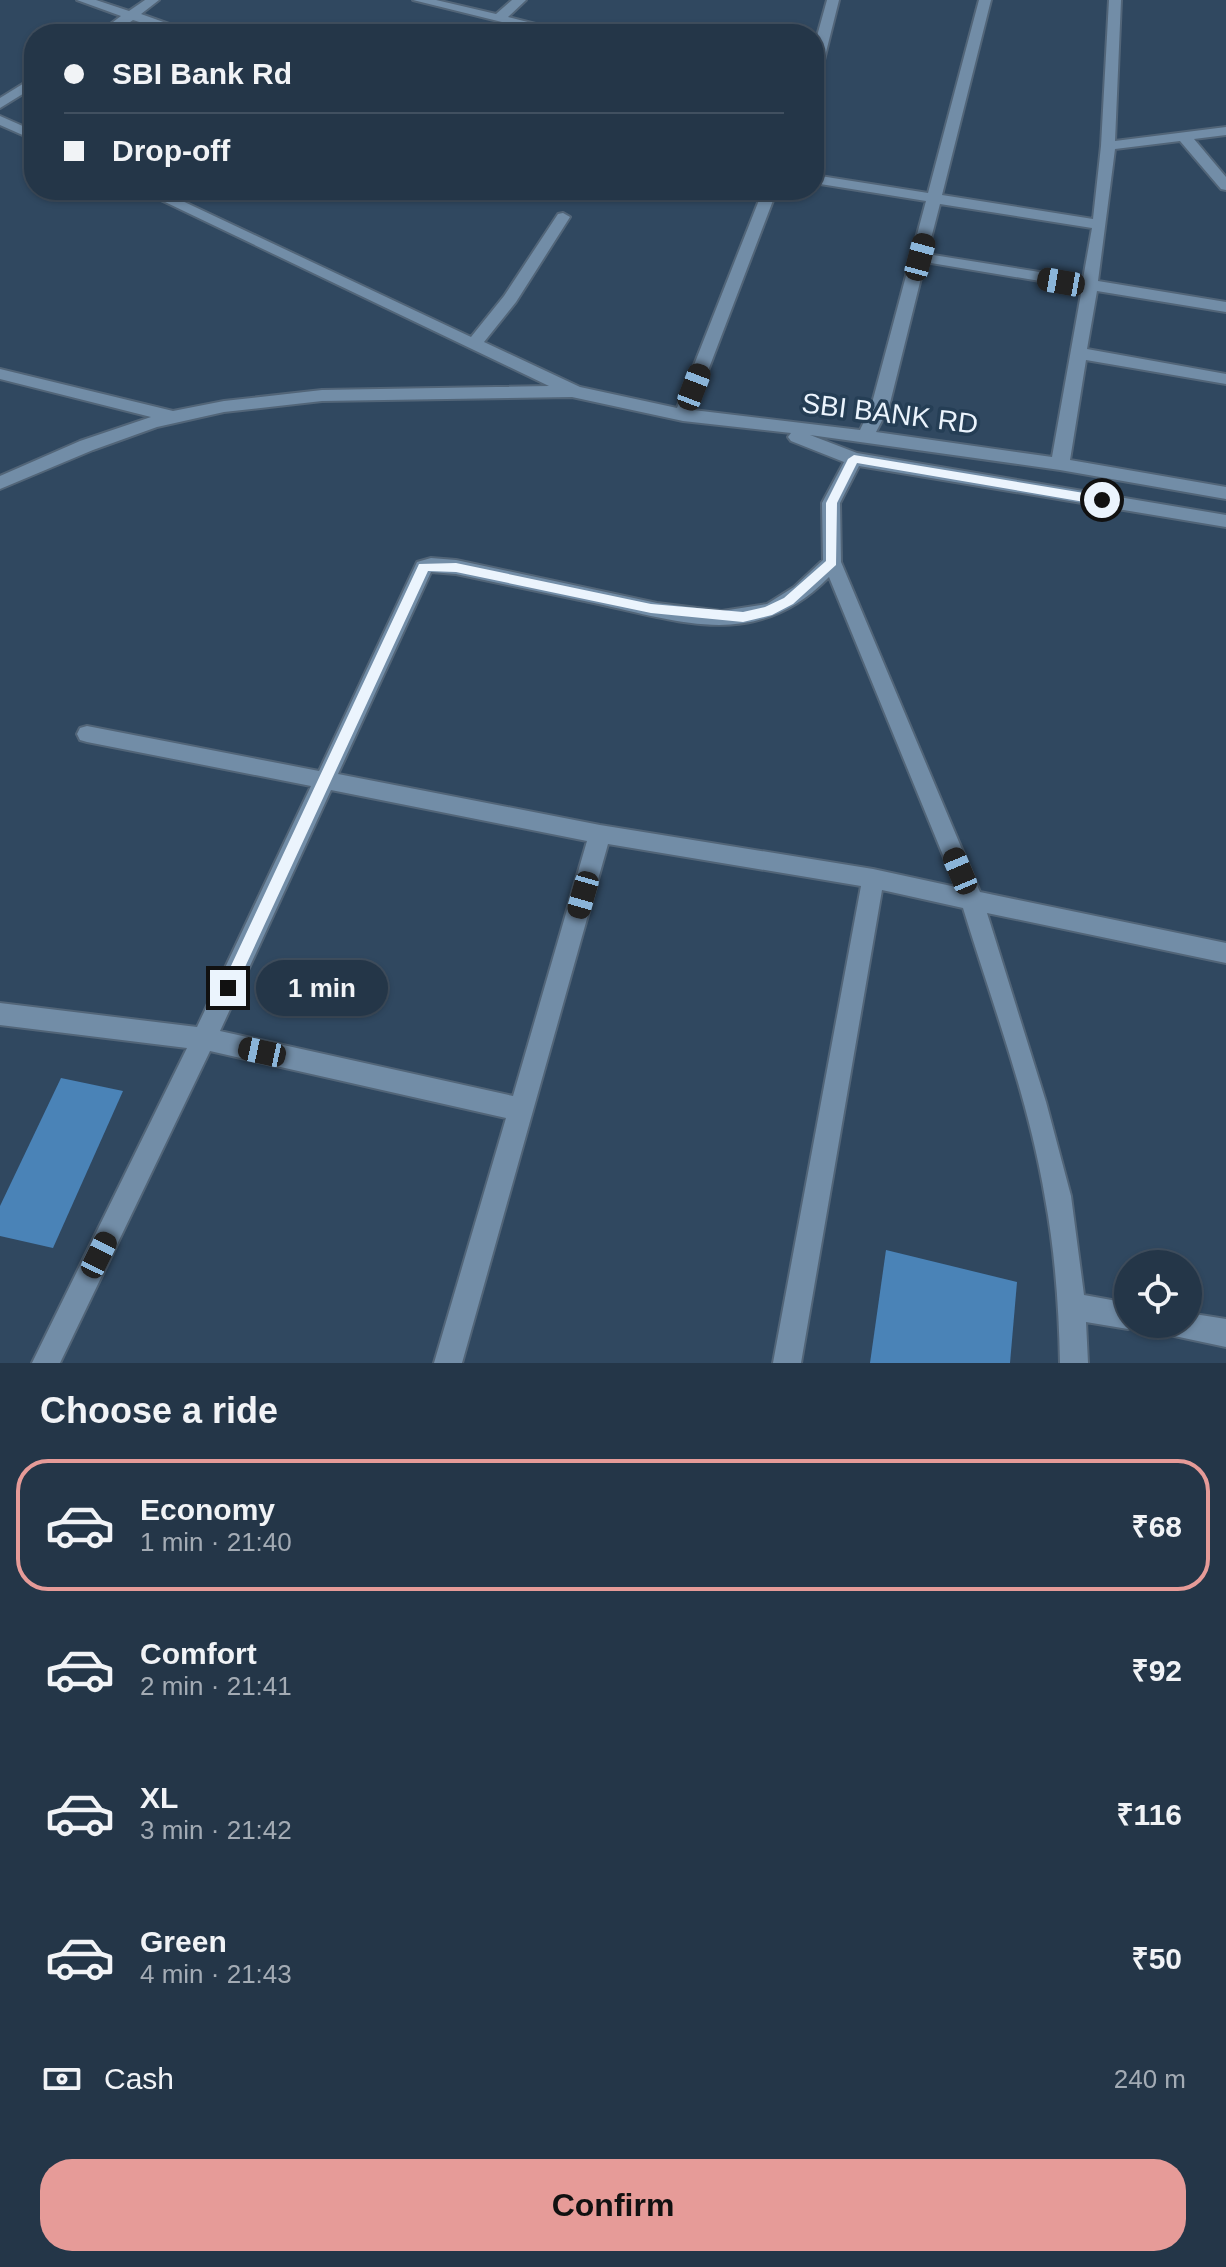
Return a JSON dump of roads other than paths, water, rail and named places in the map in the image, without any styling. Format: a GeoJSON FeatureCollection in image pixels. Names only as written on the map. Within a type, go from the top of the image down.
{"type":"FeatureCollection","features":[{"type":"Feature","properties":{"kind":"street"},"geometry":{"type":"LineString","coordinates":[[83,0],[159,24]]}},
{"type":"Feature","properties":{"kind":"street"},"geometry":{"type":"LineString","coordinates":[[118,24],[153,0]]}},
{"type":"Feature","properties":{"kind":"street"},"geometry":{"type":"LineString","coordinates":[[419,0],[528,24]]}},
{"type":"Feature","properties":{"kind":"street"},"geometry":{"type":"LineString","coordinates":[[500,17],[520,0]]}},
{"type":"Feature","properties":{"kind":"street"},"geometry":{"type":"LineString","coordinates":[[824,34],[833,0]]}},
{"type":"Feature","properties":{"kind":"street"},"geometry":{"type":"LineString","coordinates":[[865,436],[880,407],[985,0]]}},
{"type":"Feature","properties":{"kind":"street"},"geometry":{"type":"LineString","coordinates":[[1060,464],[1100,225],[1108,146],[1115,0]]}},
{"type":"Feature","properties":{"kind":"street"},"geometry":{"type":"LineString","coordinates":[[0,104],[24,88]]}},
{"type":"Feature","properties":{"kind":"street"},"geometry":{"type":"LineString","coordinates":[[0,120],[24,131]]}},
{"type":"Feature","properties":{"kind":"street"},"geometry":{"type":"LineString","coordinates":[[1108,146],[1226,131]]}},
{"type":"Feature","properties":{"kind":"street"},"geometry":{"type":"LineString","coordinates":[[1185,138],[1226,186]]}},
{"type":"Feature","properties":{"kind":"street"},"geometry":{"type":"LineString","coordinates":[[824,181],[1100,225]]}},
{"type":"Feature","properties":{"kind":"street"},"geometry":{"type":"LineString","coordinates":[[168,200],[575,392],[683,415],[771,426]]}},
{"type":"Feature","properties":{"kind":"street"},"geometry":{"type":"LineString","coordinates":[[683,415],[766,200]]}},
{"type":"Feature","properties":{"kind":"street"},"geometry":{"type":"LineString","coordinates":[[473,345],[510,299],[563,217]]}},
{"type":"Feature","properties":{"kind":"street"},"geometry":{"type":"LineString","coordinates":[[920,257],[1226,307]]}},
{"type":"Feature","properties":{"kind":"street"},"geometry":{"type":"LineString","coordinates":[[1078,353],[1226,379]]}},
{"type":"Feature","properties":{"kind":"street"},"geometry":{"type":"LineString","coordinates":[[0,374],[173,417]]}},
{"type":"Feature","properties":{"kind":"street"},"geometry":{"type":"LineString","coordinates":[[0,483],[58,457],[173,417],[248,403],[319,396],[575,392]]}},
{"type":"Feature","properties":{"kind":"street","name":"SBI BANK RD"},"geometry":{"type":"LineString","coordinates":[[771,426],[1060,464],[1226,493]]}},
{"type":"Feature","properties":{"kind":"street","name":"SBI BANK RD"},"geometry":{"type":"LineString","coordinates":[[771,426],[854,459],[1226,521]]}},
{"type":"Feature","properties":{"kind":"street"},"geometry":{"type":"LineString","coordinates":[[854,459],[831,503],[832,562],[972,899],[1034,1102],[1058,1196],[1072,1306],[1074,1363]]}},
{"type":"Feature","properties":{"kind":"street"},"geometry":{"type":"LineString","coordinates":[[46,1363],[204,1039],[424,567],[456,567],[677,612],[743,617],[768,611],[789,601],[832,562]]}},
{"type":"Feature","properties":{"kind":"street"},"geometry":{"type":"LineString","coordinates":[[87,734],[600,834],[873,879],[1226,953]]}},
{"type":"Feature","properties":{"kind":"street"},"geometry":{"type":"LineString","coordinates":[[448,1363],[600,834]]}},
{"type":"Feature","properties":{"kind":"street"},"geometry":{"type":"LineString","coordinates":[[787,1363],[873,879]]}},
{"type":"Feature","properties":{"kind":"street"},"geometry":{"type":"LineString","coordinates":[[0,1014],[204,1039],[523,1110]]}},
{"type":"Feature","properties":{"kind":"street"},"geometry":{"type":"LineString","coordinates":[[1072,1306],[1114,1314]]}},
{"type":"Feature","properties":{"kind":"street"},"geometry":{"type":"LineString","coordinates":[[1202,1329],[1226,1333]]}}]}
